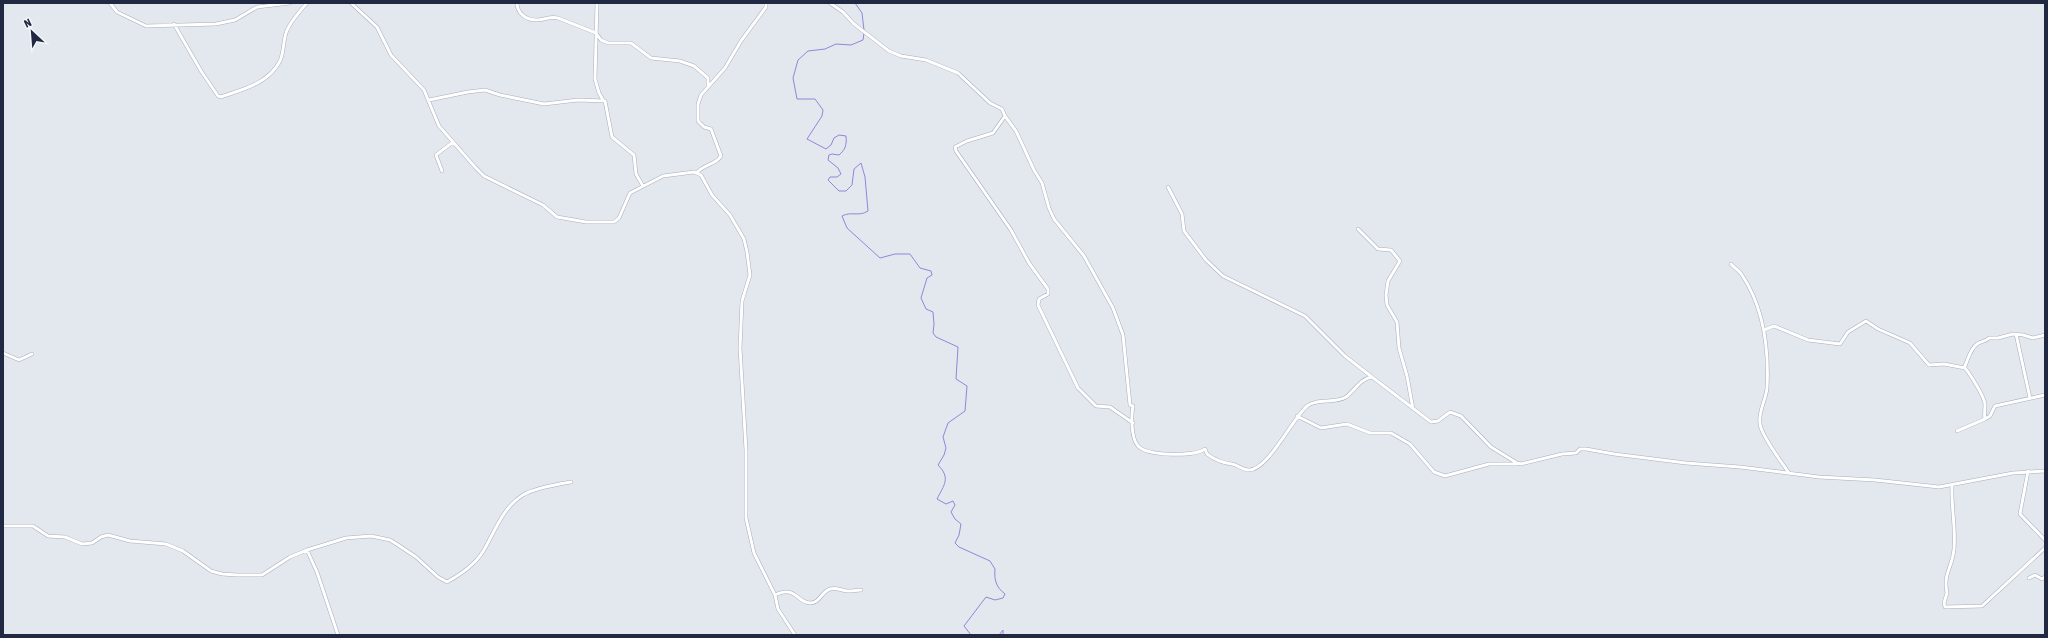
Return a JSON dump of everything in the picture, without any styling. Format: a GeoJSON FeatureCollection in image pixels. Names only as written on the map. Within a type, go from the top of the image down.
{"type":"FeatureCollection","features":[{"type":"Feature","properties":{"kind":"street"},"geometry":{"type":"LineString","coordinates":[[110,3],[117,12],[143,26],[216,24],[235,20],[257,7],[290,3]]}},
{"type":"Feature","properties":{"kind":"street"},"geometry":{"type":"LineString","coordinates":[[174,24],[201,71],[221,97],[254,86],[270,74],[281,58],[284,38],[289,26],[307,3]]}},
{"type":"Feature","properties":{"kind":"street"},"geometry":{"type":"LineString","coordinates":[[351,3],[377,27],[382,34],[387,50],[424,90],[439,126],[484,176],[543,205],[562,219],[610,223],[618,221],[630,193],[663,176],[697,173],[702,168],[719,160],[721,156],[711,129],[704,127],[698,119],[699,97],[716,78],[766,7],[766,3]]}},
{"type":"Feature","properties":{"kind":"street"},"geometry":{"type":"LineString","coordinates":[[517,3],[518,11],[531,19],[536,20],[552,16],[596,33],[600,39],[608,43],[635,44],[651,58],[680,61],[694,66],[708,78],[716,78]]}},
{"type":"Feature","properties":{"kind":"street"},"geometry":{"type":"LineString","coordinates":[[597,3],[595,79],[599,93],[606,102],[612,137],[634,155],[636,174],[643,186]]}},
{"type":"Feature","properties":{"kind":"street"},"geometry":{"type":"LineString","coordinates":[[830,3],[843,12],[854,24],[889,51],[901,56],[926,60],[958,72],[984,99],[1002,109],[1005,116],[1016,131],[1034,170],[1042,183],[1048,208],[1054,219],[1084,256],[1108,298],[1119,321],[1123,335],[1135,440],[1140,448],[1159,453],[1185,454],[1200,453],[1205,449],[1206,454],[1224,464],[1231,464],[1248,470],[1258,468],[1271,453],[1297,416],[1310,404],[1345,398],[1364,380],[1372,377]]}},
{"type":"Feature","properties":{"kind":"street"},"geometry":{"type":"LineString","coordinates":[[708,78],[708,87]]}},
{"type":"Feature","properties":{"kind":"street"},"geometry":{"type":"LineString","coordinates":[[428,100],[485,90],[507,97],[544,104],[578,100],[603,100]]}},
{"type":"Feature","properties":{"kind":"street"},"geometry":{"type":"LineString","coordinates":[[1005,116],[997,131],[965,141],[955,148],[956,151],[1001,215],[1029,263],[1048,289],[1048,294],[1039,299],[1038,305],[1078,388],[1096,406],[1110,408],[1133,422]]}},
{"type":"Feature","properties":{"kind":"street"},"geometry":{"type":"LineString","coordinates":[[442,171],[436,155],[453,142]]}},
{"type":"Feature","properties":{"kind":"street"},"geometry":{"type":"LineString","coordinates":[[697,173],[701,175],[712,195],[730,215],[744,239],[747,252],[750,278],[742,301],[740,348],[746,450],[745,509],[754,553],[775,595],[778,609],[795,635]]}},
{"type":"Feature","properties":{"kind":"street"},"geometry":{"type":"LineString","coordinates":[[1168,187],[1182,214],[1184,231],[1206,260],[1223,276],[1279,305],[1305,316],[1345,356],[1413,409],[1434,422],[1449,413],[1457,414],[1491,447],[1519,463]]}},
{"type":"Feature","properties":{"kind":"street"},"geometry":{"type":"LineString","coordinates":[[1358,229],[1376,248],[1380,250],[1391,250],[1400,261],[1388,281],[1386,296],[1388,305],[1397,322],[1399,348],[1407,376],[1413,409]]}},
{"type":"Feature","properties":{"kind":"street"},"geometry":{"type":"LineString","coordinates":[[1731,264],[1747,283],[1759,310],[1764,330],[1767,389],[1760,411],[1760,425],[1765,436],[1789,473]]}},
{"type":"Feature","properties":{"kind":"street"},"geometry":{"type":"LineString","coordinates":[[1764,330],[1774,326],[1808,340],[1840,344],[1847,334],[1865,321],[1878,329],[1910,343],[1929,365],[1944,364],[1964,368],[1976,383],[1984,403],[1985,419]]}},
{"type":"Feature","properties":{"kind":"street"},"geometry":{"type":"LineString","coordinates":[[1964,368],[1972,349],[1978,343],[1984,342],[1990,338],[1998,338],[2016,334],[2033,338],[2045,335]]}},
{"type":"Feature","properties":{"kind":"street"},"geometry":{"type":"LineString","coordinates":[[2016,334],[2030,398]]}},
{"type":"Feature","properties":{"kind":"street"},"geometry":{"type":"LineString","coordinates":[[3,353],[19,360],[32,354]]}},
{"type":"Feature","properties":{"kind":"street"},"geometry":{"type":"LineString","coordinates":[[1984,406],[1993,407],[2045,394]]}},
{"type":"Feature","properties":{"kind":"street"},"geometry":{"type":"LineString","coordinates":[[1957,431],[1990,416],[1993,407]]}},
{"type":"Feature","properties":{"kind":"street"},"geometry":{"type":"LineString","coordinates":[[1297,416],[1321,428],[1347,424],[1370,433],[1391,433],[1410,444],[1434,472],[1445,476],[1488,464],[1529,463],[1562,454],[1576,453],[1580,449],[1686,463],[1740,467],[1933,487],[1952,486],[2028,472],[2045,471]]}},
{"type":"Feature","properties":{"kind":"street"},"geometry":{"type":"LineString","coordinates":[[2028,472],[2020,514],[2045,540]]}},
{"type":"Feature","properties":{"kind":"street"},"geometry":{"type":"LineString","coordinates":[[3,526],[33,526],[48,536],[65,537],[82,544],[92,543],[101,537],[108,535],[130,541],[166,544],[183,551],[211,571],[222,574],[262,574],[290,557],[307,550],[346,538],[363,535],[390,540],[416,557],[438,577],[447,582],[472,565],[483,551],[498,523],[522,495],[571,482]]}},
{"type":"Feature","properties":{"kind":"street"},"geometry":{"type":"LineString","coordinates":[[1952,486],[1951,511],[1954,549],[1952,563],[1946,574],[1945,585],[1948,593],[1944,603],[1945,607],[1982,606],[2045,548]]}},
{"type":"Feature","properties":{"kind":"street"},"geometry":{"type":"LineString","coordinates":[[307,550],[317,572],[338,635]]}},
{"type":"Feature","properties":{"kind":"street"},"geometry":{"type":"LineString","coordinates":[[2029,578],[2035,575],[2042,580],[2045,577]]}},
{"type":"Feature","properties":{"kind":"street"},"geometry":{"type":"LineString","coordinates":[[775,595],[781,592],[790,592],[805,602],[812,603],[817,601],[830,589],[861,590]]}},
{"type":"Feature","properties":{"kind":"waterway"},"geometry":{"type":"LineString","coordinates":[[855,3],[862,13],[864,30]]}},
{"type":"Feature","properties":{"kind":"waterway"},"geometry":{"type":"LineString","coordinates":[[864,33],[863,40],[851,45],[836,44],[825,49],[808,51],[798,60],[793,78],[797,99],[815,99],[823,110],[822,116],[807,139],[826,149],[831,145],[834,138],[839,135],[846,136],[846,145],[843,151],[839,155],[829,155],[828,160],[838,168],[841,174],[837,177],[830,177],[828,180],[839,191],[846,191],[852,185],[854,169],[861,163],[865,177],[868,211],[861,214],[849,214],[842,216],[847,228],[880,258],[895,254],[910,254],[920,268],[931,271],[932,275],[927,278],[921,298],[926,309],[933,312],[933,333],[936,337],[958,347],[956,379],[967,386],[965,411],[948,423],[943,437],[946,448],[938,465],[944,474],[945,482],[937,499],[946,504],[953,501],[955,505],[951,512],[955,519],[961,524],[959,535],[955,543],[959,547],[990,561],[995,569],[996,583],[1005,594],[1003,598],[995,600],[986,597],[964,626],[971,635]]}},
{"type":"Feature","properties":{"kind":"waterway"},"geometry":{"type":"LineString","coordinates":[[999,635],[1003,630],[1003,635]]}}]}
